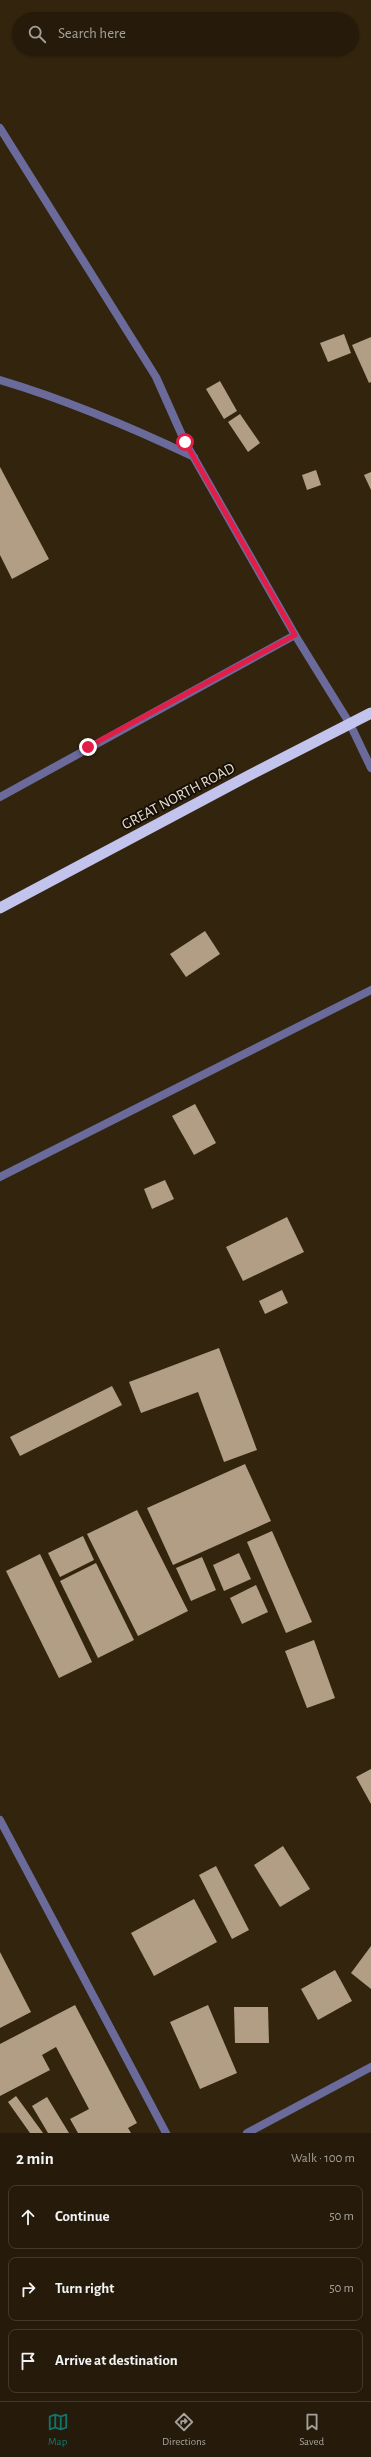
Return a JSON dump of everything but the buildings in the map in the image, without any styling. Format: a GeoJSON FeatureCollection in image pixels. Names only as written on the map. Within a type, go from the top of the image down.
{"type":"FeatureCollection","features":[{"type":"Feature","properties":{"kind":"highway","name":"GREAT NORTH ROAD"},"geometry":{"type":"LineString","coordinates":[[0,908],[248,776],[371,713]]}},
{"type":"Feature","properties":{"kind":"street"},"geometry":{"type":"LineString","coordinates":[[0,128],[156,377],[194,457],[295,635],[350,724],[371,768]]}},
{"type":"Feature","properties":{"kind":"street"},"geometry":{"type":"LineString","coordinates":[[0,380],[49,395],[123,423],[194,457]]}},
{"type":"Feature","properties":{"kind":"street"},"geometry":{"type":"LineString","coordinates":[[0,798],[295,635]]}},
{"type":"Feature","properties":{"kind":"street"},"geometry":{"type":"LineString","coordinates":[[0,1177],[371,990]]}},
{"type":"Feature","properties":{"kind":"street"},"geometry":{"type":"LineString","coordinates":[[0,1820],[166,2133]]}},
{"type":"Feature","properties":{"kind":"street"},"geometry":{"type":"LineString","coordinates":[[247,2133],[371,2067]]}},
{"type":"Feature","properties":{"kind":"route"},"geometry":{"type":"LineString","coordinates":[[88,747],[295,635],[185,442]]}}]}
